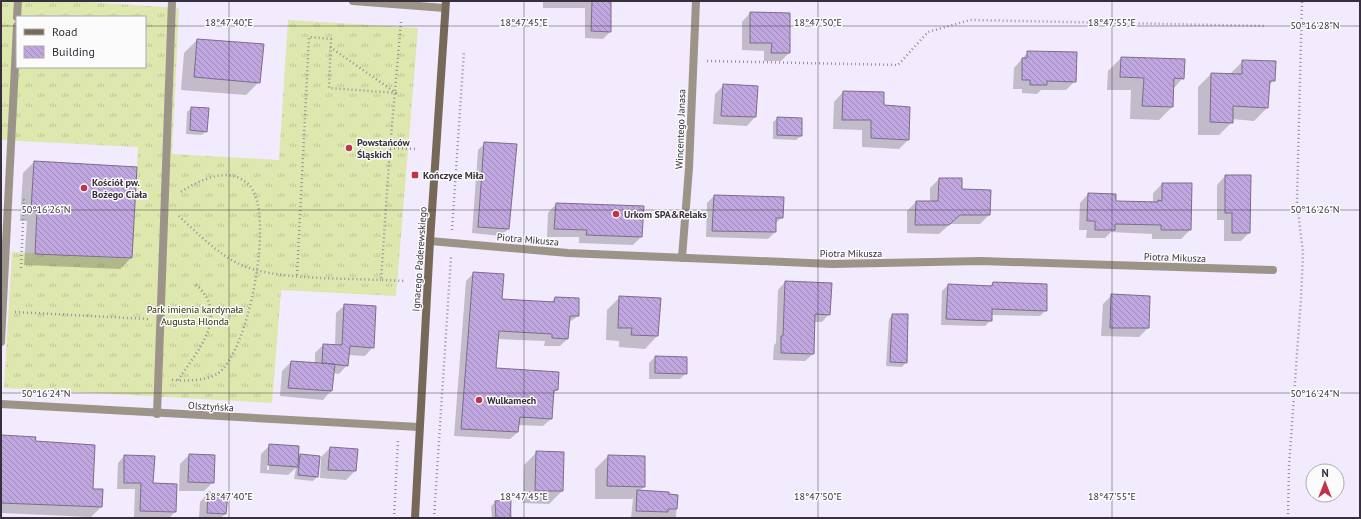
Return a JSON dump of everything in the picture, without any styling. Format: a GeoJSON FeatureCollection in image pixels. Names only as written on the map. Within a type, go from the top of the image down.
{"type":"FeatureCollection","features":[{"type":"Feature","properties":{"kind":"main road","name":"Ignacego Paderewskiego"},"geometry":{"type":"LineString","coordinates":[[415,518],[430,241],[446,5]]}},
{"type":"Feature","properties":{"kind":"street"},"geometry":{"type":"LineString","coordinates":[[17,16],[18,1]]}},
{"type":"Feature","properties":{"kind":"street"},"geometry":{"type":"LineString","coordinates":[[157,414],[172,1]]}},
{"type":"Feature","properties":{"kind":"street"},"geometry":{"type":"LineString","coordinates":[[353,1],[446,5]]}},
{"type":"Feature","properties":{"kind":"street","name":"Wincentego Janasa"},"geometry":{"type":"LineString","coordinates":[[682,258],[689,168],[696,1]]}},
{"type":"Feature","properties":{"kind":"street"},"geometry":{"type":"LineString","coordinates":[[1,342],[16,45]]}},
{"type":"Feature","properties":{"kind":"street","name":"Piotra Mikusza"},"geometry":{"type":"LineString","coordinates":[[430,241],[568,253],[832,264],[982,262],[1273,270]]}},
{"type":"Feature","properties":{"kind":"street","name":"Olsztyńska"},"geometry":{"type":"LineString","coordinates":[[1,404],[157,414],[419,427]]}},
{"type":"Feature","properties":{"kind":"path"},"geometry":{"type":"LineString","coordinates":[[1288,518],[1289,466],[1303,253],[1297,202],[1302,1]]}},
{"type":"Feature","properties":{"kind":"path"},"geometry":{"type":"LineString","coordinates":[[693,60],[898,65],[928,32],[970,20],[1266,26]]}},
{"type":"Feature","properties":{"kind":"path"},"geometry":{"type":"LineString","coordinates":[[381,280],[390,148],[401,22]]}},
{"type":"Feature","properties":{"kind":"path"},"geometry":{"type":"LineString","coordinates":[[297,275],[309,37],[331,39],[329,88],[396,93]]}},
{"type":"Feature","properties":{"kind":"path"},"geometry":{"type":"LineString","coordinates":[[330,46],[396,93]]}},
{"type":"Feature","properties":{"kind":"path"},"geometry":{"type":"LineString","coordinates":[[434,518],[464,51]]}},
{"type":"Feature","properties":{"kind":"path"},"geometry":{"type":"LineString","coordinates":[[390,148],[415,149]]}},
{"type":"Feature","properties":{"kind":"path"},"geometry":{"type":"LineString","coordinates":[[158,379],[205,379],[218,374],[229,361],[241,340],[250,307],[257,271],[259,211],[256,196],[249,184],[236,177],[217,176],[199,181],[164,203],[210,244],[232,260],[257,271],[297,275],[406,281]]}},
{"type":"Feature","properties":{"kind":"path"},"geometry":{"type":"LineString","coordinates":[[178,380],[209,330],[211,318],[210,303],[205,293],[195,284]]}},
{"type":"Feature","properties":{"kind":"path"},"geometry":{"type":"LineString","coordinates":[[2,312],[160,319]]}},
{"type":"Feature","properties":{"kind":"path"},"geometry":{"type":"LineString","coordinates":[[394,518],[398,426]]}},
{"type":"Feature","properties":{"kind":"green space","name":"Park imienia kardynała Augusta Hlonda"},"geometry":{"type":"Polygon","coordinates":[[[1,1],[74,1],[179,8],[172,154],[279,160],[288,20],[418,28],[396,296],[281,290],[272,403],[4,388],[12,252],[132,259],[138,147],[1,140],[1,1]]]}},
{"type":"Feature","properties":{"kind":"building"},"geometry":{"type":"Polygon","coordinates":[[[592,1],[611,1],[611,32],[591,31],[592,1]]]}},
{"type":"Feature","properties":{"kind":"building"},"geometry":{"type":"Polygon","coordinates":[[[750,12],[790,13],[790,53],[771,53],[772,43],[750,43],[750,12]]]}},
{"type":"Feature","properties":{"kind":"building"},"geometry":{"type":"Polygon","coordinates":[[[197,39],[264,44],[260,83],[194,77],[197,39]]]}},
{"type":"Feature","properties":{"kind":"building"},"geometry":{"type":"Polygon","coordinates":[[[1027,51],[1077,52],[1076,82],[1047,81],[1047,85],[1030,85],[1030,80],[1022,80],[1022,58],[1027,58],[1027,51]]]}},
{"type":"Feature","properties":{"kind":"building"},"geometry":{"type":"Polygon","coordinates":[[[1121,57],[1185,59],[1184,79],[1174,78],[1173,107],[1142,106],[1144,78],[1120,77],[1121,57]]]}},
{"type":"Feature","properties":{"kind":"building"},"geometry":{"type":"Polygon","coordinates":[[[1242,60],[1276,61],[1275,81],[1270,81],[1268,108],[1233,106],[1233,123],[1210,122],[1211,73],[1242,74],[1242,60]]]}},
{"type":"Feature","properties":{"kind":"building"},"geometry":{"type":"Polygon","coordinates":[[[723,84],[758,86],[756,117],[721,116],[723,84]]]}},
{"type":"Feature","properties":{"kind":"building"},"geometry":{"type":"Polygon","coordinates":[[[843,91],[884,92],[884,105],[910,107],[909,140],[871,138],[871,120],[842,120],[843,91]]]}},
{"type":"Feature","properties":{"kind":"building"},"geometry":{"type":"Polygon","coordinates":[[[191,107],[209,108],[207,132],[190,130],[191,107]]]}},
{"type":"Feature","properties":{"kind":"building"},"geometry":{"type":"Polygon","coordinates":[[[777,117],[802,118],[802,136],[777,135],[777,117]]]}},
{"type":"Feature","properties":{"kind":"building"},"geometry":{"type":"Polygon","coordinates":[[[484,142],[517,144],[509,229],[478,227],[484,142]]]}},
{"type":"Feature","properties":{"kind":"building"},"geometry":{"type":"Polygon","coordinates":[[[34,161],[137,167],[132,258],[35,254],[37,211],[31,210],[34,161]]]}},
{"type":"Feature","properties":{"kind":"building"},"geometry":{"type":"Polygon","coordinates":[[[1225,175],[1251,175],[1250,233],[1232,233],[1232,213],[1225,213],[1225,175]]]}},
{"type":"Feature","properties":{"kind":"building"},"geometry":{"type":"Polygon","coordinates":[[[939,178],[962,178],[962,189],[991,190],[990,215],[960,215],[949,225],[915,225],[916,201],[938,201],[939,178]]]}},
{"type":"Feature","properties":{"kind":"building"},"geometry":{"type":"Polygon","coordinates":[[[1162,183],[1192,183],[1191,230],[1161,230],[1161,225],[1115,224],[1115,230],[1095,230],[1095,221],[1087,221],[1088,193],[1116,194],[1116,201],[1158,202],[1158,200],[1162,201],[1162,183]]]}},
{"type":"Feature","properties":{"kind":"building"},"geometry":{"type":"Polygon","coordinates":[[[714,195],[784,197],[783,218],[776,218],[776,232],[712,231],[714,195]]]}},
{"type":"Feature","properties":{"kind":"building","name":"Urkom SPA&Relaks"},"geometry":{"type":"Polygon","coordinates":[[[556,203],[644,206],[642,237],[586,235],[587,230],[554,229],[556,203]]]}},
{"type":"Feature","properties":{"kind":"building"},"geometry":{"type":"Polygon","coordinates":[[[473,272],[504,274],[502,299],[554,302],[555,297],[579,298],[579,316],[570,316],[568,339],[552,338],[552,334],[499,331],[496,368],[559,372],[558,390],[554,390],[552,419],[520,417],[518,432],[461,429],[473,272]]]}},
{"type":"Feature","properties":{"kind":"building"},"geometry":{"type":"Polygon","coordinates":[[[785,281],[832,283],[830,315],[815,314],[814,354],[781,353],[785,281]]]}},
{"type":"Feature","properties":{"kind":"building"},"geometry":{"type":"Polygon","coordinates":[[[993,282],[1047,284],[1047,311],[992,309],[992,321],[946,319],[948,284],[992,286],[993,282]]]}},
{"type":"Feature","properties":{"kind":"building"},"geometry":{"type":"Polygon","coordinates":[[[1111,294],[1150,296],[1149,328],[1110,328],[1111,294]]]}},
{"type":"Feature","properties":{"kind":"building"},"geometry":{"type":"Polygon","coordinates":[[[619,296],[661,298],[658,336],[631,335],[632,328],[618,328],[619,296]]]}},
{"type":"Feature","properties":{"kind":"building"},"geometry":{"type":"Polygon","coordinates":[[[344,304],[376,306],[374,348],[350,346],[348,366],[322,363],[323,344],[342,345],[344,304]]]}},
{"type":"Feature","properties":{"kind":"building"},"geometry":{"type":"Polygon","coordinates":[[[892,314],[908,314],[907,363],[890,362],[892,314]]]}},
{"type":"Feature","properties":{"kind":"building"},"geometry":{"type":"Polygon","coordinates":[[[655,356],[687,357],[687,374],[655,373],[655,356]]]}},
{"type":"Feature","properties":{"kind":"building"},"geometry":{"type":"Polygon","coordinates":[[[291,361],[335,364],[332,391],[288,388],[291,361]]]}},
{"type":"Feature","properties":{"kind":"building"},"geometry":{"type":"Polygon","coordinates":[[[1,435],[36,437],[35,441],[95,445],[93,489],[103,489],[102,507],[1,503],[1,435]]]}},
{"type":"Feature","properties":{"kind":"building"},"geometry":{"type":"Polygon","coordinates":[[[269,444],[299,446],[298,467],[268,465],[269,444]]]}},
{"type":"Feature","properties":{"kind":"building"},"geometry":{"type":"Polygon","coordinates":[[[330,447],[358,449],[356,471],[328,470],[330,447]]]}},
{"type":"Feature","properties":{"kind":"building"},"geometry":{"type":"Polygon","coordinates":[[[536,451],[564,452],[563,491],[535,491],[536,451]]]}},
{"type":"Feature","properties":{"kind":"building"},"geometry":{"type":"Polygon","coordinates":[[[189,454],[215,455],[214,483],[188,482],[189,454]]]}},
{"type":"Feature","properties":{"kind":"building"},"geometry":{"type":"Polygon","coordinates":[[[300,454],[320,456],[318,477],[298,475],[300,454]]]}},
{"type":"Feature","properties":{"kind":"building"},"geometry":{"type":"Polygon","coordinates":[[[124,455],[155,456],[153,483],[177,484],[176,512],[140,511],[141,483],[124,483],[124,455]]]}},
{"type":"Feature","properties":{"kind":"building"},"geometry":{"type":"Polygon","coordinates":[[[608,455],[645,456],[645,487],[607,486],[608,455]]]}},
{"type":"Feature","properties":{"kind":"building"},"geometry":{"type":"Polygon","coordinates":[[[637,490],[669,492],[669,494],[678,495],[677,509],[668,509],[668,512],[636,511],[637,490]]]}},
{"type":"Feature","properties":{"kind":"building"},"geometry":{"type":"Polygon","coordinates":[[[208,492],[228,495],[226,514],[207,513],[208,492]]]}},
{"type":"Feature","properties":{"kind":"building"},"geometry":{"type":"Polygon","coordinates":[[[511,500],[510,518],[496,518],[495,501],[511,500]]]}},
{"type":"Feature","properties":{"kind":"place","name":"Powstańców Śląskich"},"geometry":{"type":"Point","coordinates":[349,148]}},
{"type":"Feature","properties":{"kind":"place","name":"Kończyce Miła"},"geometry":{"type":"Point","coordinates":[415,175]}},
{"type":"Feature","properties":{"kind":"place","name":"Kościół pw. Bożego Ciała"},"geometry":{"type":"Point","coordinates":[84,188]}},
{"type":"Feature","properties":{"kind":"place","name":"Urkom SPA&Relaks"},"geometry":{"type":"Point","coordinates":[616,214]}},
{"type":"Feature","properties":{"kind":"place","name":"Wulkamech"},"geometry":{"type":"Point","coordinates":[479,400]}}]}
